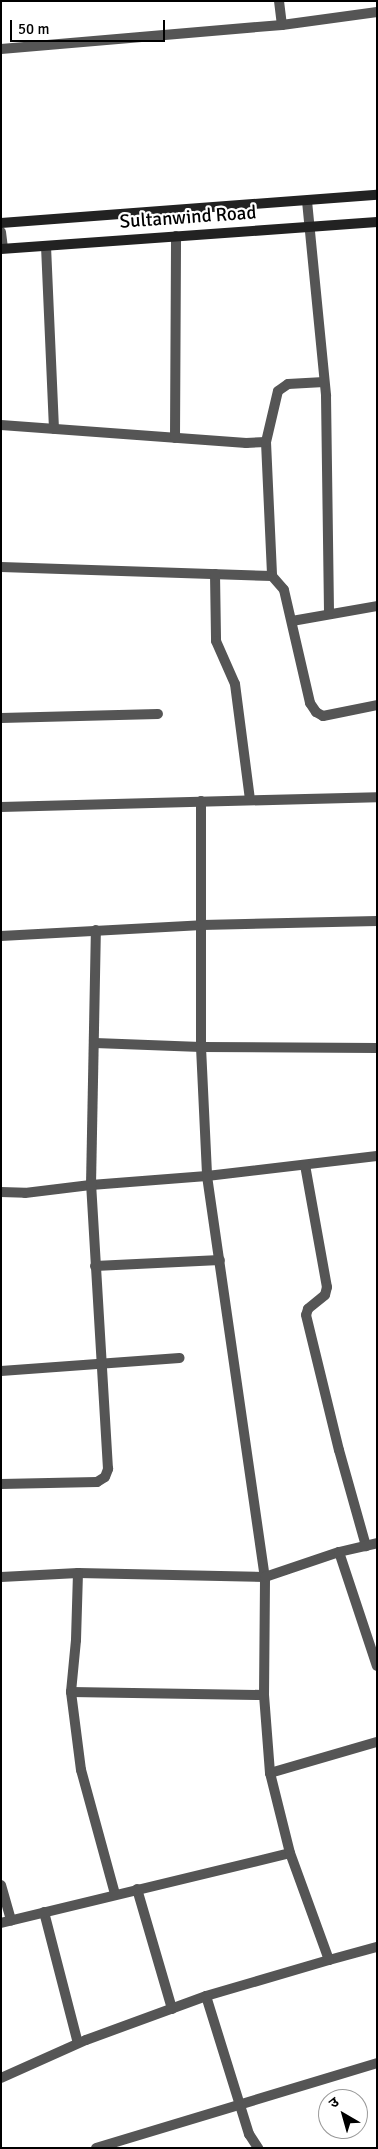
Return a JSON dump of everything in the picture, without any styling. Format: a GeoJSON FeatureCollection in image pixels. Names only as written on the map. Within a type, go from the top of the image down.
{"type":"FeatureCollection","features":[{"type":"Feature","properties":{"kind":"main road"},"geometry":{"type":"LineString","coordinates":[[1,223],[377,196]]}},
{"type":"Feature","properties":{"kind":"main road","name":"Sultanwind Road"},"geometry":{"type":"LineString","coordinates":[[2,249],[377,222]]}},
{"type":"Feature","properties":{"kind":"street"},"geometry":{"type":"LineString","coordinates":[[279,1],[282,25]]}},
{"type":"Feature","properties":{"kind":"street"},"geometry":{"type":"LineString","coordinates":[[1,49],[282,25],[377,12]]}},
{"type":"Feature","properties":{"kind":"street"},"geometry":{"type":"LineString","coordinates":[[307,201],[324,382],[329,614]]}},
{"type":"Feature","properties":{"kind":"street"},"geometry":{"type":"LineString","coordinates":[[1,232],[2,249]]}},
{"type":"Feature","properties":{"kind":"street"},"geometry":{"type":"LineString","coordinates":[[175,438],[176,236]]}},
{"type":"Feature","properties":{"kind":"street"},"geometry":{"type":"LineString","coordinates":[[46,246],[54,429]]}},
{"type":"Feature","properties":{"kind":"street"},"geometry":{"type":"LineString","coordinates":[[324,382],[288,384],[278,392],[266,442],[272,576],[284,590],[310,703],[316,712],[323,716],[377,705]]}},
{"type":"Feature","properties":{"kind":"street"},"geometry":{"type":"LineString","coordinates":[[1,425],[175,438],[266,442]]}},
{"type":"Feature","properties":{"kind":"street"},"geometry":{"type":"LineString","coordinates":[[1,567],[272,576]]}},
{"type":"Feature","properties":{"kind":"street"},"geometry":{"type":"LineString","coordinates":[[215,574],[216,641],[235,684],[250,800]]}},
{"type":"Feature","properties":{"kind":"street"},"geometry":{"type":"LineString","coordinates":[[292,621],[377,606]]}},
{"type":"Feature","properties":{"kind":"street"},"geometry":{"type":"LineString","coordinates":[[1,718],[158,714]]}},
{"type":"Feature","properties":{"kind":"street"},"geometry":{"type":"LineString","coordinates":[[1,807],[377,797]]}},
{"type":"Feature","properties":{"kind":"street"},"geometry":{"type":"LineString","coordinates":[[201,801],[201,1047],[208,1176],[265,1577],[264,1695],[270,1773],[290,1853],[329,1960]]}},
{"type":"Feature","properties":{"kind":"street"},"geometry":{"type":"LineString","coordinates":[[1,936],[202,924],[377,921]]}},
{"type":"Feature","properties":{"kind":"street"},"geometry":{"type":"LineString","coordinates":[[1,1484],[97,1482],[105,1477],[108,1469],[90,1185],[95,1043],[96,930]]}},
{"type":"Feature","properties":{"kind":"street"},"geometry":{"type":"LineString","coordinates":[[95,1043],[201,1047],[377,1048]]}},
{"type":"Feature","properties":{"kind":"street"},"geometry":{"type":"LineString","coordinates":[[1,1192],[25,1193],[90,1185],[208,1176],[377,1156]]}},
{"type":"Feature","properties":{"kind":"street"},"geometry":{"type":"LineString","coordinates":[[1,1577],[78,1573],[265,1577],[339,1552],[372,1545],[338,1450],[306,1315],[308,1309],[325,1295],[327,1287],[305,1165]]}},
{"type":"Feature","properties":{"kind":"street"},"geometry":{"type":"LineString","coordinates":[[95,1266],[220,1260]]}},
{"type":"Feature","properties":{"kind":"street"},"geometry":{"type":"LineString","coordinates":[[1,1371],[180,1358]]}},
{"type":"Feature","properties":{"kind":"street"},"geometry":{"type":"LineString","coordinates":[[339,1552],[377,1666]]}},
{"type":"Feature","properties":{"kind":"street"},"geometry":{"type":"LineString","coordinates":[[78,1573],[76,1640],[71,1692],[81,1770],[115,1894]]}},
{"type":"Feature","properties":{"kind":"street"},"geometry":{"type":"LineString","coordinates":[[71,1692],[264,1695]]}},
{"type":"Feature","properties":{"kind":"street"},"geometry":{"type":"LineString","coordinates":[[270,1773],[377,1742]]}},
{"type":"Feature","properties":{"kind":"street"},"geometry":{"type":"LineString","coordinates":[[1,1885],[6,1922],[137,1888],[290,1853]]}},
{"type":"Feature","properties":{"kind":"street"},"geometry":{"type":"LineString","coordinates":[[137,1888],[172,2009]]}},
{"type":"Feature","properties":{"kind":"street"},"geometry":{"type":"LineString","coordinates":[[44,1912],[78,2043]]}},
{"type":"Feature","properties":{"kind":"street"},"geometry":{"type":"LineString","coordinates":[[1,2078],[78,2043],[206,1996],[377,1947]]}},
{"type":"Feature","properties":{"kind":"street"},"geometry":{"type":"LineString","coordinates":[[206,1996],[249,2134],[258,2148]]}},
{"type":"Feature","properties":{"kind":"street"},"geometry":{"type":"LineString","coordinates":[[96,2148],[377,2063]]}}]}
